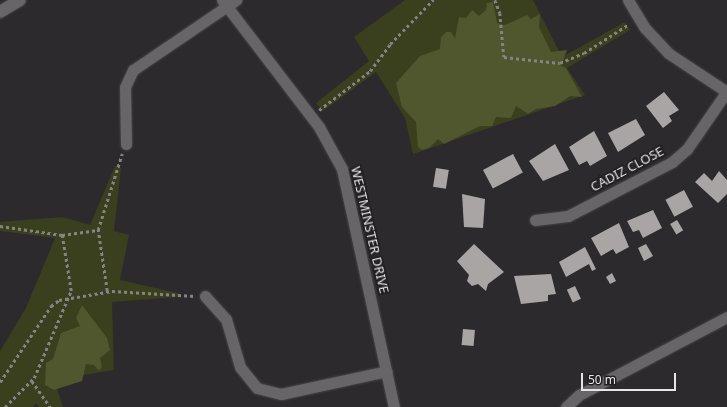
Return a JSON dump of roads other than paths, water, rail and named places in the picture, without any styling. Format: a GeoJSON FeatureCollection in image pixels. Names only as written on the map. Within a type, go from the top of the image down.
{"type":"FeatureCollection","features":[{"type":"Feature","properties":{"kind":"main road"},"geometry":{"type":"LineString","coordinates":[[0,12],[20,0]]}},
{"type":"Feature","properties":{"kind":"street"},"geometry":{"type":"LineString","coordinates":[[628,0],[638,18],[676,60],[727,92]]}},
{"type":"Feature","properties":{"kind":"street"},"geometry":{"type":"LineString","coordinates":[[126,144],[125,87],[133,70],[228,2]]}},
{"type":"Feature","properties":{"kind":"street","name":"WESTMINSTER DRIVE"},"geometry":{"type":"LineString","coordinates":[[228,2],[311,116],[342,169],[394,407]]}},
{"type":"Feature","properties":{"kind":"street","name":"CADIZ CLOSE"},"geometry":{"type":"LineString","coordinates":[[535,220],[568,216],[672,162],[686,149],[727,92]]}},
{"type":"Feature","properties":{"kind":"street"},"geometry":{"type":"LineString","coordinates":[[205,296],[226,320],[240,367],[257,388],[281,394],[387,371]]}},
{"type":"Feature","properties":{"kind":"street"},"geometry":{"type":"LineString","coordinates":[[566,407],[579,395],[727,317]]}}]}
